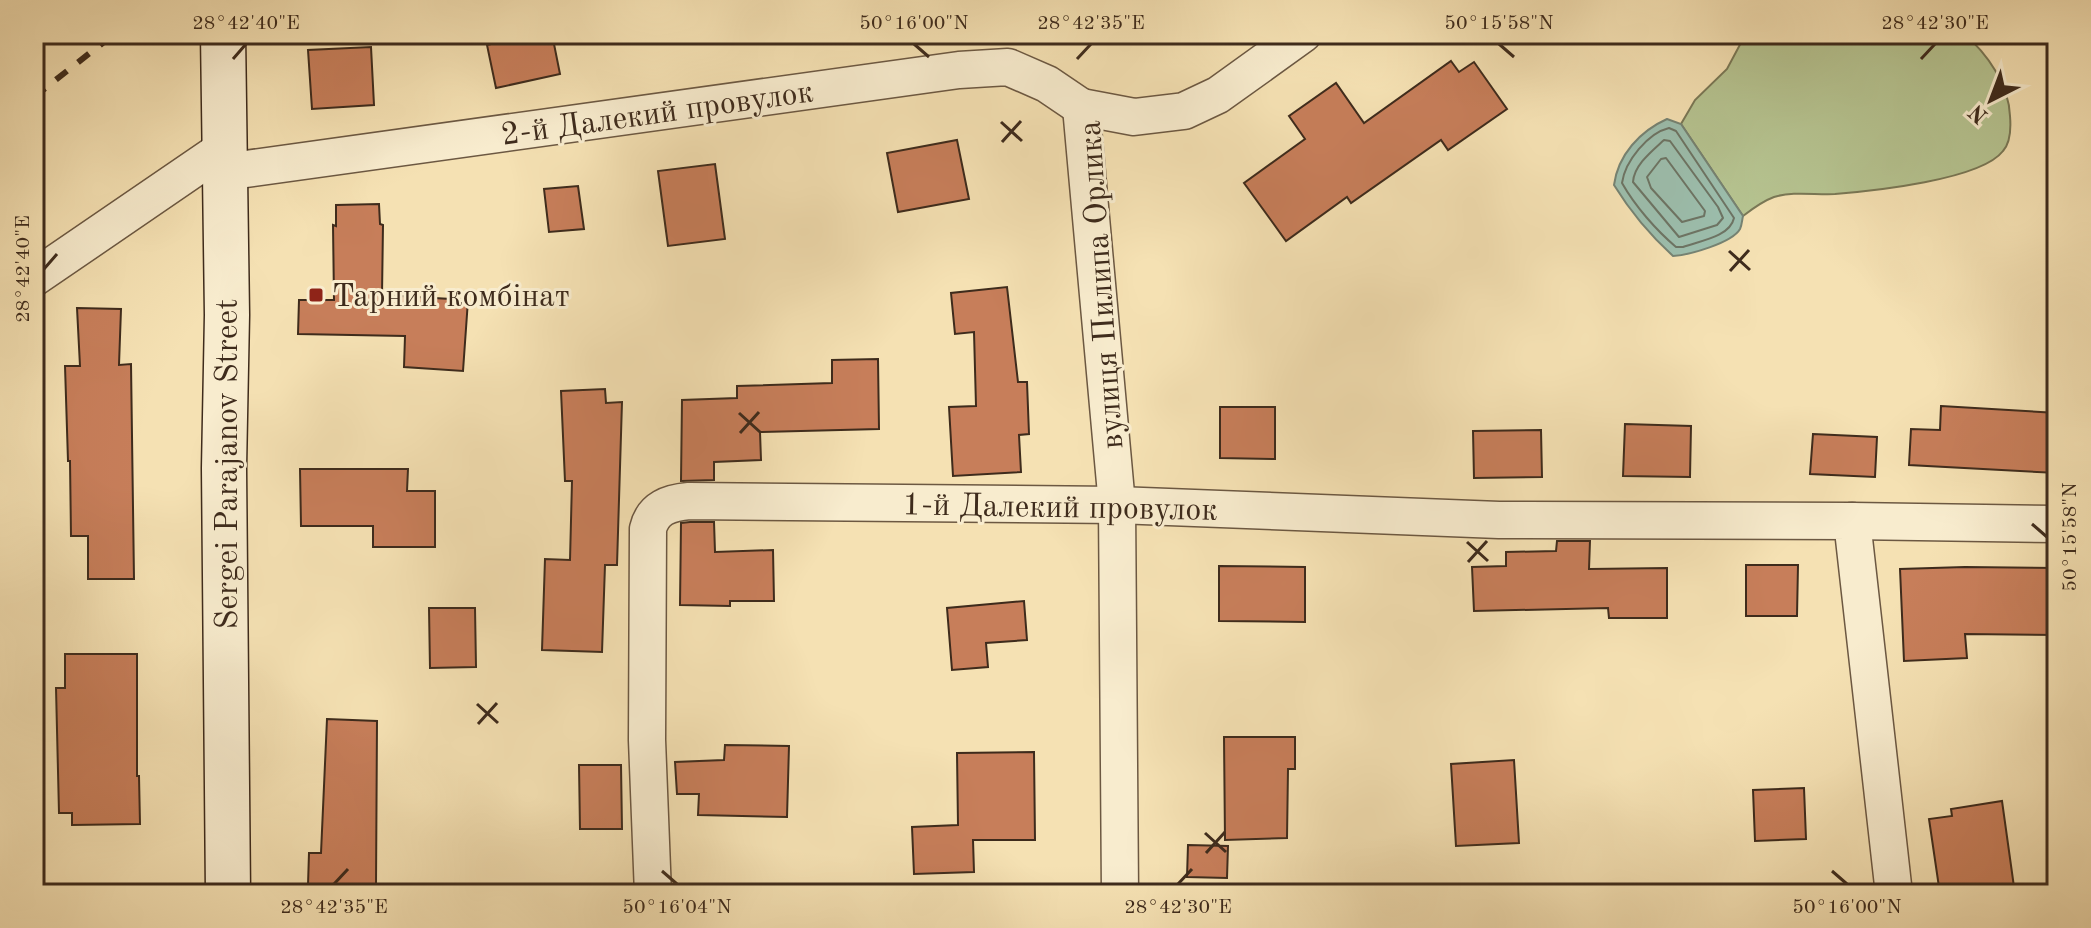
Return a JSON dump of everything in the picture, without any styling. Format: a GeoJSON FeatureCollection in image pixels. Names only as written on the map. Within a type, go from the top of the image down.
{"type":"FeatureCollection","features":[{"type":"Feature","properties":{"kind":"main road","name":"Sergei Parajanov Street"},"geometry":{"type":"LineString","coordinates":[[223,34],[228,894]]}},
{"type":"Feature","properties":{"kind":"street","name":"вулиця Пилипа Орлика"},"geometry":{"type":"LineString","coordinates":[[1120,894],[1117,505],[1081,107],[1134,117],[1184,111],[1218,95],[1303,34]]}},
{"type":"Feature","properties":{"kind":"street","name":"2-й Далекий провулок"},"geometry":{"type":"LineString","coordinates":[[224,160],[959,70],[1008,67],[1047,84],[1081,107]]}},
{"type":"Feature","properties":{"kind":"street"},"geometry":{"type":"LineString","coordinates":[[34,278],[224,160]]}},
{"type":"Feature","properties":{"kind":"street","name":"1-й Далекий провулок"},"geometry":{"type":"LineString","coordinates":[[653,894],[647,740],[648,529],[651,517],[673,502],[1117,505],[1499,520],[2057,524]]}},
{"type":"Feature","properties":{"kind":"street"},"geometry":{"type":"LineString","coordinates":[[1852,521],[1894,894]]}},
{"type":"Feature","properties":{"kind":"green space"},"geometry":{"type":"Polygon","coordinates":[[[1750,34],[1964,34],[1981,50],[2006,93],[2010,121],[2008,143],[1991,161],[1950,177],[1874,190],[1781,195],[1743,216],[1681,124],[1695,100],[1727,69],[1743,39],[1750,34]]]}},
{"type":"Feature","properties":{"kind":"water"},"geometry":{"type":"Polygon","coordinates":[[[1667,119],[1681,124],[1743,216],[1740,229],[1728,239],[1699,251],[1673,256],[1641,222],[1614,185],[1620,164],[1632,145],[1648,130],[1667,119]]]}},
{"type":"Feature","properties":{"kind":"building"},"geometry":{"type":"Polygon","coordinates":[[[507,34],[552,34],[560,74],[496,88],[487,45],[508,40],[507,34]]]}},
{"type":"Feature","properties":{"kind":"building"},"geometry":{"type":"Polygon","coordinates":[[[371,47],[374,105],[312,109],[308,50],[371,47]]]}},
{"type":"Feature","properties":{"kind":"building"},"geometry":{"type":"Polygon","coordinates":[[[1451,61],[1459,72],[1474,62],[1507,109],[1448,150],[1441,140],[1351,203],[1347,197],[1286,241],[1244,183],[1305,139],[1289,116],[1336,83],[1364,123],[1451,61]]]}},
{"type":"Feature","properties":{"kind":"building"},"geometry":{"type":"Polygon","coordinates":[[[957,140],[969,199],[898,212],[887,153],[957,140]]]}},
{"type":"Feature","properties":{"kind":"building"},"geometry":{"type":"Polygon","coordinates":[[[715,164],[725,239],[668,246],[658,171],[715,164]]]}},
{"type":"Feature","properties":{"kind":"building"},"geometry":{"type":"Polygon","coordinates":[[[578,186],[584,229],[549,232],[544,189],[578,186]]]}},
{"type":"Feature","properties":{"kind":"building"},"geometry":{"type":"Polygon","coordinates":[[[379,204],[380,224],[383,225],[382,295],[468,300],[463,371],[404,367],[405,336],[298,334],[299,300],[334,300],[333,225],[336,226],[336,205],[379,204]]]}},
{"type":"Feature","properties":{"kind":"building"},"geometry":{"type":"Polygon","coordinates":[[[1007,287],[1018,382],[1027,382],[1029,434],[1019,435],[1021,472],[953,476],[949,407],[976,406],[974,332],[955,334],[951,293],[1007,287]]]}},
{"type":"Feature","properties":{"kind":"building"},"geometry":{"type":"Polygon","coordinates":[[[77,308],[121,309],[119,365],[131,364],[134,579],[88,579],[88,536],[71,536],[65,366],[80,366],[77,308]]]}},
{"type":"Feature","properties":{"kind":"building"},"geometry":{"type":"Polygon","coordinates":[[[878,359],[879,429],[760,432],[761,460],[714,462],[714,480],[681,481],[682,400],[737,398],[737,386],[832,383],[832,360],[878,359]]]}},
{"type":"Feature","properties":{"kind":"building"},"geometry":{"type":"Polygon","coordinates":[[[605,389],[606,403],[622,402],[617,565],[605,565],[602,652],[542,650],[545,559],[570,560],[572,481],[565,481],[561,391],[605,389]]]}},
{"type":"Feature","properties":{"kind":"building"},"geometry":{"type":"Polygon","coordinates":[[[1941,406],[2057,413],[2057,473],[1909,465],[1911,429],[1940,430],[1941,406]]]}},
{"type":"Feature","properties":{"kind":"building"},"geometry":{"type":"Polygon","coordinates":[[[1220,407],[1275,407],[1275,459],[1220,458],[1220,407]]]}},
{"type":"Feature","properties":{"kind":"building"},"geometry":{"type":"Polygon","coordinates":[[[1625,424],[1691,426],[1690,477],[1623,476],[1625,424]]]}},
{"type":"Feature","properties":{"kind":"building"},"geometry":{"type":"Polygon","coordinates":[[[1541,430],[1542,477],[1474,478],[1473,431],[1541,430]]]}},
{"type":"Feature","properties":{"kind":"building"},"geometry":{"type":"Polygon","coordinates":[[[1813,434],[1877,437],[1875,477],[1810,474],[1813,434]]]}},
{"type":"Feature","properties":{"kind":"building"},"geometry":{"type":"Polygon","coordinates":[[[300,469],[408,469],[407,491],[435,491],[435,547],[373,547],[373,526],[301,526],[300,469]]]}},
{"type":"Feature","properties":{"kind":"building"},"geometry":{"type":"Polygon","coordinates":[[[714,522],[715,552],[773,550],[774,601],[730,601],[730,606],[680,605],[681,523],[714,522]]]}},
{"type":"Feature","properties":{"kind":"building"},"geometry":{"type":"Polygon","coordinates":[[[1557,541],[1590,541],[1589,569],[1667,568],[1667,618],[1609,618],[1608,608],[1474,611],[1472,567],[1506,566],[1506,552],[1556,551],[1557,541]]]}},
{"type":"Feature","properties":{"kind":"building"},"geometry":{"type":"Polygon","coordinates":[[[1746,565],[1798,565],[1797,616],[1746,616],[1746,565]]]}},
{"type":"Feature","properties":{"kind":"building"},"geometry":{"type":"Polygon","coordinates":[[[1219,566],[1305,567],[1305,622],[1219,621],[1219,566]]]}},
{"type":"Feature","properties":{"kind":"building"},"geometry":{"type":"Polygon","coordinates":[[[2057,568],[2057,635],[1965,634],[1967,658],[1904,661],[1900,569],[2057,568]]]}},
{"type":"Feature","properties":{"kind":"building"},"geometry":{"type":"Polygon","coordinates":[[[1024,601],[1027,640],[986,643],[988,667],[952,670],[947,608],[1024,601]]]}},
{"type":"Feature","properties":{"kind":"building"},"geometry":{"type":"Polygon","coordinates":[[[429,608],[475,608],[476,667],[430,668],[429,608]]]}},
{"type":"Feature","properties":{"kind":"building"},"geometry":{"type":"Polygon","coordinates":[[[65,654],[137,654],[140,824],[72,825],[72,813],[59,813],[56,688],[65,688],[65,654]]]}},
{"type":"Feature","properties":{"kind":"building"},"geometry":{"type":"Polygon","coordinates":[[[327,719],[377,721],[376,886],[308,885],[309,853],[321,853],[327,719]]]}},
{"type":"Feature","properties":{"kind":"building"},"geometry":{"type":"Polygon","coordinates":[[[1224,737],[1295,737],[1295,769],[1288,769],[1287,838],[1225,840],[1224,737]]]}},
{"type":"Feature","properties":{"kind":"building"},"geometry":{"type":"Polygon","coordinates":[[[725,745],[789,746],[787,817],[698,815],[699,794],[677,794],[675,762],[724,760],[725,745]]]}},
{"type":"Feature","properties":{"kind":"building"},"geometry":{"type":"Polygon","coordinates":[[[1034,752],[1035,840],[973,840],[974,872],[914,874],[912,827],[958,825],[957,753],[1034,752]]]}},
{"type":"Feature","properties":{"kind":"building"},"geometry":{"type":"Polygon","coordinates":[[[1514,760],[1519,843],[1456,846],[1451,764],[1514,760]]]}},
{"type":"Feature","properties":{"kind":"building"},"geometry":{"type":"Polygon","coordinates":[[[579,765],[621,765],[622,829],[580,829],[579,765]]]}},
{"type":"Feature","properties":{"kind":"building"},"geometry":{"type":"Polygon","coordinates":[[[1804,788],[1806,839],[1755,841],[1753,790],[1804,788]]]}},
{"type":"Feature","properties":{"kind":"building"},"geometry":{"type":"Polygon","coordinates":[[[2002,801],[2015,894],[1940,894],[1929,819],[1952,816],[1951,809],[2002,801]]]}},
{"type":"Feature","properties":{"kind":"building"},"geometry":{"type":"Polygon","coordinates":[[[1188,845],[1228,846],[1227,878],[1187,877],[1188,845]]]}},
{"type":"Feature","properties":{"kind":"railway"},"geometry":{"type":"LineString","coordinates":[[34,97],[114,34]]}},
{"type":"Feature","properties":{"kind":"place","name":"Тарний комбінат"},"geometry":{"type":"Point","coordinates":[316,295]}}]}
